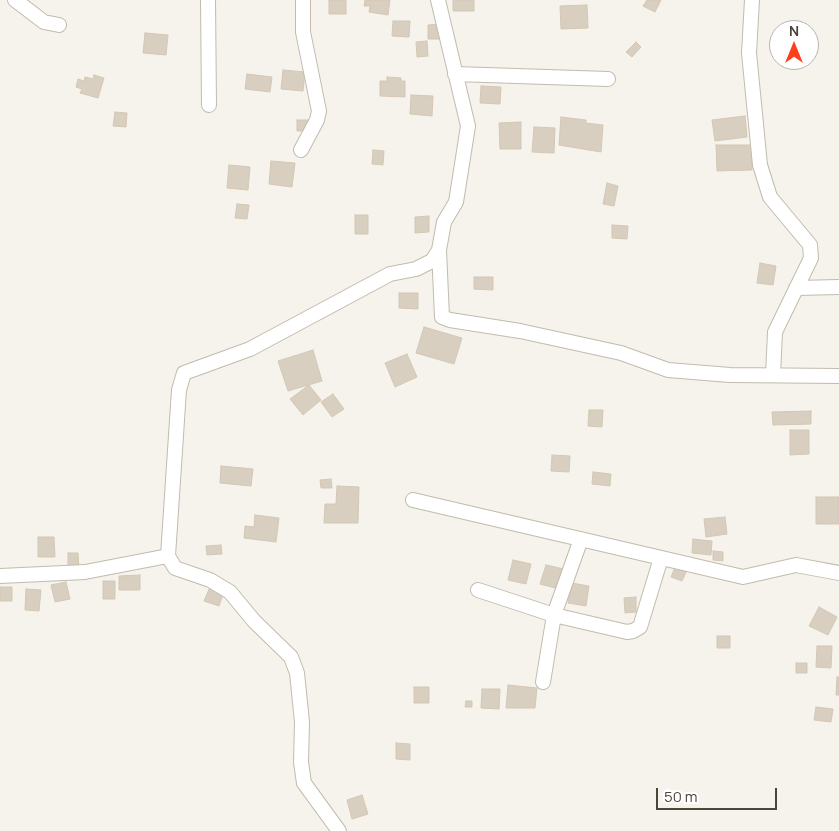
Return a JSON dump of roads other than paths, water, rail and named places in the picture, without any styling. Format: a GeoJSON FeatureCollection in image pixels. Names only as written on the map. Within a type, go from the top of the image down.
{"type":"FeatureCollection","features":[{"type":"Feature","properties":{"kind":"street"},"geometry":{"type":"LineString","coordinates":[[15,0],[44,22],[60,25]]}},
{"type":"Feature","properties":{"kind":"street"},"geometry":{"type":"LineString","coordinates":[[208,0],[209,106]]}},
{"type":"Feature","properties":{"kind":"street"},"geometry":{"type":"LineString","coordinates":[[301,150],[317,120],[319,111],[303,32],[303,0]]}},
{"type":"Feature","properties":{"kind":"street"},"geometry":{"type":"LineString","coordinates":[[438,0],[468,126],[456,202],[444,222],[439,250],[442,317],[450,320],[520,331],[621,353],[668,370],[839,376]]}},
{"type":"Feature","properties":{"kind":"street"},"geometry":{"type":"LineString","coordinates":[[752,0],[749,53],[760,165],[770,196],[810,245],[811,258],[775,332],[773,375]]}},
{"type":"Feature","properties":{"kind":"street"},"geometry":{"type":"LineString","coordinates":[[455,74],[608,79]]}},
{"type":"Feature","properties":{"kind":"street"},"geometry":{"type":"LineString","coordinates":[[339,831],[304,783],[301,762],[302,722],[298,673],[291,657],[254,621],[230,592],[210,580],[175,568],[168,556],[179,390],[184,374],[250,349],[390,274],[416,269],[432,261],[439,250]]}},
{"type":"Feature","properties":{"kind":"street"},"geometry":{"type":"LineString","coordinates":[[796,288],[839,287]]}},
{"type":"Feature","properties":{"kind":"street"},"geometry":{"type":"LineString","coordinates":[[413,500],[743,578],[796,565],[839,573]]}},
{"type":"Feature","properties":{"kind":"street"},"geometry":{"type":"LineString","coordinates":[[543,682],[554,615],[581,539]]}},
{"type":"Feature","properties":{"kind":"street"},"geometry":{"type":"LineString","coordinates":[[0,576],[85,572],[168,556]]}},
{"type":"Feature","properties":{"kind":"street"},"geometry":{"type":"LineString","coordinates":[[478,590],[554,615],[627,632],[633,631],[640,627],[661,558]]}}]}
